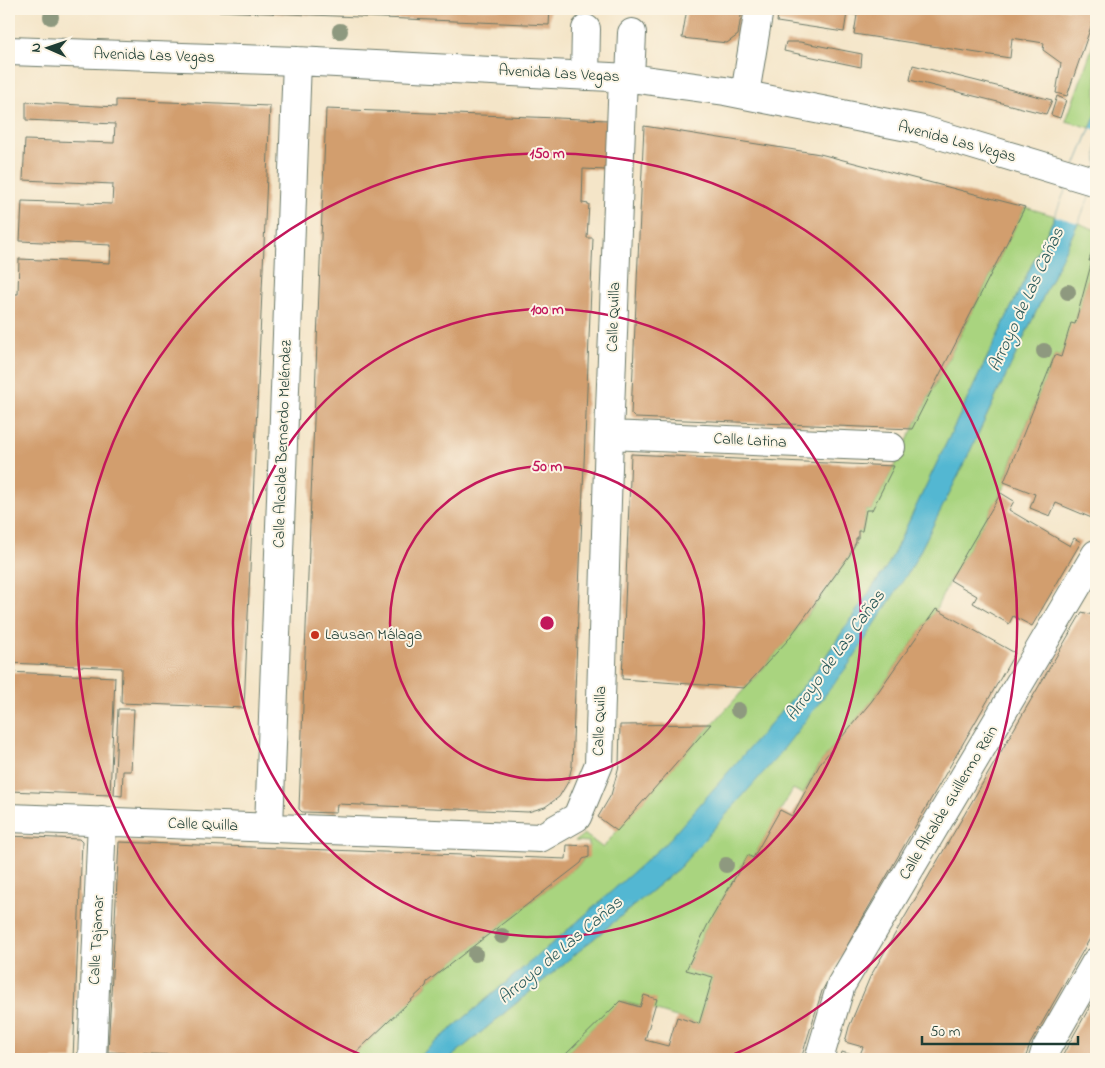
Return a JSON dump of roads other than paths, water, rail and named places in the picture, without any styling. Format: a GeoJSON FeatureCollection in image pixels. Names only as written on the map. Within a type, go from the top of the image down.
{"type":"FeatureCollection","features":[{"type":"Feature","properties":{"kind":"street"},"geometry":{"type":"LineString","coordinates":[[745,94],[759,9]]}},
{"type":"Feature","properties":{"kind":"street"},"geometry":{"type":"LineString","coordinates":[[584,76],[586,29]]}},
{"type":"Feature","properties":{"kind":"street","name":"Calle Quilla"},"geometry":{"type":"LineString","coordinates":[[9,818],[540,838],[577,818],[599,764],[609,435],[627,78],[632,33]]}},
{"type":"Feature","properties":{"kind":"street","name":"Avenida Las Vegas"},"geometry":{"type":"LineString","coordinates":[[9,51],[297,61],[627,78],[745,94],[922,130],[1088,180]]}},
{"type":"Feature","properties":{"kind":"street","name":"Calle Alcalde Bernardo Meléndez"},"geometry":{"type":"LineString","coordinates":[[268,827],[297,61]]}},
{"type":"Feature","properties":{"kind":"street","name":"Calle Latina"},"geometry":{"type":"LineString","coordinates":[[609,435],[891,447]]}},
{"type":"Feature","properties":{"kind":"street","name":"Calle Alcalde Guillermo Rein"},"geometry":{"type":"LineString","coordinates":[[819,1059],[841,985],[1096,554]]}},
{"type":"Feature","properties":{"kind":"street","name":"Calle Tajamar"},"geometry":{"type":"LineString","coordinates":[[92,1059],[102,821]]}},
{"type":"Feature","properties":{"kind":"street"},"geometry":{"type":"LineString","coordinates":[[1043,1059],[1046,1049],[1096,962]]}},
{"type":"Feature","properties":{"kind":"water","name":"Arroyo de Las Cañas"},"geometry":{"type":"Polygon","coordinates":[[[1096,114],[1096,179],[1078,223],[962,468],[913,565],[850,663],[778,756],[680,867],[449,1059],[416,1059],[576,923],[668,841],[813,675],[889,563],[1055,216],[1096,114]]]}},
{"type":"Feature","properties":{"kind":"place","name":"Lausan Málaga"},"geometry":{"type":"Point","coordinates":[315,635]}}]}
